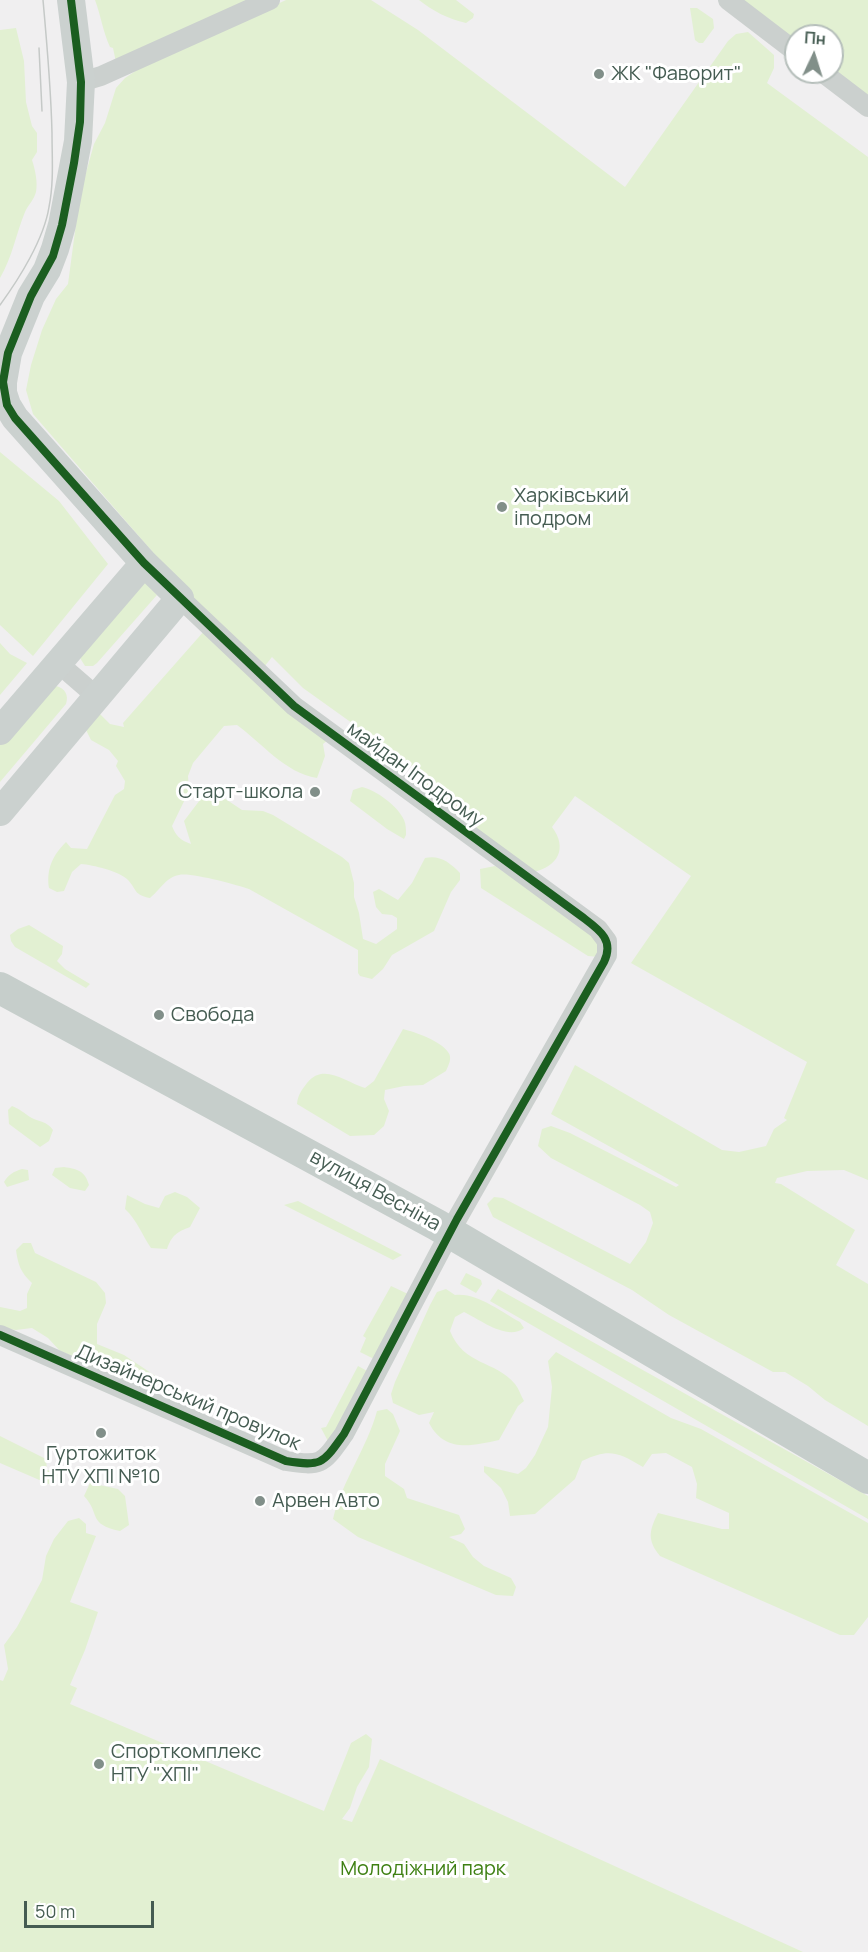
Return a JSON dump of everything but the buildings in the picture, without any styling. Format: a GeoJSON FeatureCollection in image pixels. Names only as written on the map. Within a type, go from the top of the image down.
{"type":"FeatureCollection","features":[{"type":"Feature","properties":{"kind":"main road","name":"вулиця Весніна"},"geometry":{"type":"LineString","coordinates":[[0,988],[450,1232],[868,1478]]}},
{"type":"Feature","properties":{"kind":"street","name":"майдан Іподрому"},"geometry":{"type":"LineString","coordinates":[[71,0],[81,82],[78,141],[60,232],[50,263],[31,296],[14,334],[2,373],[3,393],[7,405],[15,418],[144,563],[294,706],[581,916],[603,934],[607,941],[608,948],[604,962],[450,1232]]}},
{"type":"Feature","properties":{"kind":"street"},"geometry":{"type":"LineString","coordinates":[[81,82],[101,76],[270,0]]}},
{"type":"Feature","properties":{"kind":"street"},"geometry":{"type":"LineString","coordinates":[[728,0],[784,43]]}},
{"type":"Feature","properties":{"kind":"street"},"geometry":{"type":"LineString","coordinates":[[838,84],[868,107]]}},
{"type":"Feature","properties":{"kind":"street"},"geometry":{"type":"LineString","coordinates":[[0,731],[144,563]]}},
{"type":"Feature","properties":{"kind":"street"},"geometry":{"type":"LineString","coordinates":[[0,812],[180,598]]}},
{"type":"Feature","properties":{"kind":"street"},"geometry":{"type":"LineString","coordinates":[[58,663],[96,696]]}},
{"type":"Feature","properties":{"kind":"street","name":"Дизайнерський провулок"},"geometry":{"type":"LineString","coordinates":[[0,1335],[286,1461],[312,1465],[328,1456],[344,1434],[450,1232]]}},
{"type":"Feature","properties":{"kind":"green space"},"geometry":{"type":"Polygon","coordinates":[[[95,0],[262,0],[117,67],[113,48],[110,47],[95,0]]]}},
{"type":"Feature","properties":{"kind":"green space","name":"Харківський іподром"},"geometry":{"type":"Polygon","coordinates":[[[286,0],[371,0],[418,30],[625,187],[728,41],[736,34],[748,32],[774,55],[774,68],[767,83],[868,157],[868,1180],[844,1170],[807,1171],[777,1178],[775,1183],[781,1184],[855,1230],[836,1265],[868,1284],[868,1426],[785,1372],[773,1372],[669,1315],[632,1290],[493,1217],[487,1204],[494,1197],[503,1198],[630,1264],[646,1242],[653,1223],[650,1212],[551,1158],[538,1146],[542,1129],[551,1126],[570,1133],[676,1187],[679,1185],[551,1114],[575,1065],[722,1150],[739,1152],[766,1146],[774,1129],[787,1120],[784,1118],[807,1062],[631,963],[691,876],[575,796],[552,827],[559,842],[558,856],[549,866],[533,872],[423,793],[426,776],[303,688],[272,657],[264,667],[188,593],[33,414],[26,390],[31,365],[42,330],[56,299],[68,284],[80,194],[94,144],[105,123],[116,88],[125,78],[140,68],[286,0]]]}},
{"type":"Feature","properties":{"kind":"green space"},"geometry":{"type":"Polygon","coordinates":[[[419,0],[456,0],[474,14],[473,18],[466,23],[453,19],[419,0]]]}},
{"type":"Feature","properties":{"kind":"green space"},"geometry":{"type":"Polygon","coordinates":[[[741,0],[868,0],[868,100],[844,81],[844,24],[784,24],[784,34],[741,0]]]}},
{"type":"Feature","properties":{"kind":"green space"},"geometry":{"type":"Polygon","coordinates":[[[690,8],[697,8],[713,19],[714,28],[703,43],[695,40],[690,8]]]}},
{"type":"Feature","properties":{"kind":"green space"},"geometry":{"type":"Polygon","coordinates":[[[16,28],[24,61],[26,102],[32,126],[37,133],[37,152],[32,160],[37,188],[25,212],[8,262],[0,278],[0,30],[16,28]]]}},
{"type":"Feature","properties":{"kind":"green space"},"geometry":{"type":"Polygon","coordinates":[[[0,452],[59,501],[108,564],[33,656],[0,625],[0,452]]]}},
{"type":"Feature","properties":{"kind":"green space"},"geometry":{"type":"Polygon","coordinates":[[[144,581],[157,595],[97,663],[93,666],[85,666],[80,658],[144,581]]]}},
{"type":"Feature","properties":{"kind":"green space"},"geometry":{"type":"Polygon","coordinates":[[[205,630],[328,740],[323,744],[325,756],[317,778],[305,775],[284,764],[237,725],[224,726],[193,763],[188,776],[189,791],[172,826],[179,837],[191,844],[184,821],[209,788],[242,810],[263,811],[273,815],[349,863],[363,939],[376,944],[397,929],[397,918],[382,914],[376,907],[373,892],[379,889],[398,900],[412,883],[425,858],[444,860],[460,873],[460,880],[451,892],[434,931],[392,955],[383,969],[372,979],[360,976],[358,973],[358,950],[249,889],[235,885],[203,877],[179,875],[166,881],[150,898],[138,894],[128,880],[119,874],[81,864],[72,872],[64,891],[57,892],[49,888],[51,863],[57,852],[66,842],[71,848],[87,849],[115,795],[124,789],[125,781],[116,766],[118,761],[109,750],[91,740],[86,730],[99,713],[110,724],[124,727],[123,723],[205,630]]]}},
{"type":"Feature","properties":{"kind":"green space"},"geometry":{"type":"Polygon","coordinates":[[[0,643],[10,654],[27,663],[0,695],[0,643]]]}},
{"type":"Feature","properties":{"kind":"green space"},"geometry":{"type":"Polygon","coordinates":[[[56,686],[66,692],[66,704],[0,782],[0,744],[56,686]]]}},
{"type":"Feature","properties":{"kind":"green space"},"geometry":{"type":"Polygon","coordinates":[[[362,787],[380,795],[397,809],[405,823],[404,839],[350,801],[353,790],[362,787]]]}},
{"type":"Feature","properties":{"kind":"green space"},"geometry":{"type":"Polygon","coordinates":[[[495,866],[599,935],[599,957],[588,956],[481,888],[480,869],[495,866]]]}},
{"type":"Feature","properties":{"kind":"green space"},"geometry":{"type":"Polygon","coordinates":[[[29,925],[63,946],[62,954],[57,961],[65,969],[90,984],[86,988],[15,947],[10,935],[29,925]]]}},
{"type":"Feature","properties":{"kind":"green space"},"geometry":{"type":"Polygon","coordinates":[[[403,1029],[440,1044],[449,1054],[450,1062],[446,1071],[423,1085],[385,1090],[384,1099],[389,1111],[384,1126],[374,1135],[350,1136],[297,1104],[299,1095],[307,1083],[320,1074],[335,1075],[365,1088],[374,1081],[403,1029]]]}},
{"type":"Feature","properties":{"kind":"green space"},"geometry":{"type":"Polygon","coordinates":[[[12,1106],[51,1127],[53,1130],[49,1141],[40,1147],[9,1124],[8,1110],[12,1106]]]}},
{"type":"Feature","properties":{"kind":"green space"},"geometry":{"type":"Polygon","coordinates":[[[64,1167],[83,1174],[89,1185],[85,1191],[70,1188],[52,1175],[55,1168],[64,1167]]]}},
{"type":"Feature","properties":{"kind":"green space"},"geometry":{"type":"Polygon","coordinates":[[[22,1169],[28,1170],[29,1180],[7,1187],[4,1182],[8,1177],[22,1169]]]}},
{"type":"Feature","properties":{"kind":"green space"},"geometry":{"type":"Polygon","coordinates":[[[175,1192],[187,1197],[200,1208],[190,1227],[176,1235],[167,1249],[151,1248],[125,1209],[127,1195],[159,1208],[165,1196],[175,1192]]]}},
{"type":"Feature","properties":{"kind":"green space"},"geometry":{"type":"Polygon","coordinates":[[[298,1201],[402,1255],[393,1260],[284,1205],[298,1201]]]}},
{"type":"Feature","properties":{"kind":"green space"},"geometry":{"type":"Polygon","coordinates":[[[23,1243],[31,1243],[35,1253],[96,1282],[105,1293],[106,1303],[97,1324],[97,1344],[124,1355],[160,1379],[161,1386],[150,1382],[130,1380],[97,1362],[80,1359],[60,1351],[48,1338],[32,1328],[16,1330],[0,1328],[0,1307],[20,1311],[27,1308],[27,1294],[32,1283],[21,1268],[16,1250],[23,1243]]]}},
{"type":"Feature","properties":{"kind":"green space"},"geometry":{"type":"Polygon","coordinates":[[[466,1273],[481,1280],[482,1284],[476,1293],[460,1284],[466,1273]]]}},
{"type":"Feature","properties":{"kind":"green space"},"geometry":{"type":"Polygon","coordinates":[[[391,1286],[408,1294],[374,1359],[360,1352],[366,1338],[363,1336],[391,1286]]]}},
{"type":"Feature","properties":{"kind":"green space"},"geometry":{"type":"Polygon","coordinates":[[[446,1289],[455,1295],[472,1297],[489,1304],[520,1322],[524,1328],[510,1332],[502,1331],[464,1312],[455,1317],[450,1331],[463,1351],[507,1376],[516,1386],[524,1401],[518,1406],[499,1440],[469,1445],[451,1443],[435,1433],[429,1423],[434,1412],[419,1415],[393,1403],[391,1394],[395,1382],[430,1305],[437,1292],[446,1289]]]}},
{"type":"Feature","properties":{"kind":"green space"},"geometry":{"type":"Polygon","coordinates":[[[498,1289],[868,1496],[868,1519],[490,1301],[498,1289]]]}},
{"type":"Feature","properties":{"kind":"green space"},"geometry":{"type":"Polygon","coordinates":[[[556,1352],[671,1418],[701,1429],[868,1523],[868,1617],[854,1635],[840,1635],[660,1556],[651,1540],[653,1525],[658,1513],[729,1529],[729,1513],[696,1498],[697,1484],[692,1467],[666,1453],[652,1454],[643,1467],[620,1455],[607,1453],[591,1457],[582,1461],[575,1479],[535,1514],[510,1516],[508,1502],[501,1488],[484,1472],[484,1466],[518,1474],[526,1468],[535,1455],[548,1427],[552,1387],[548,1361],[556,1352]]]}},
{"type":"Feature","properties":{"kind":"green space"},"geometry":{"type":"Polygon","coordinates":[[[358,1366],[369,1372],[329,1443],[321,1428],[326,1427],[358,1366]]]}},
{"type":"Feature","properties":{"kind":"green space"},"geometry":{"type":"Polygon","coordinates":[[[387,1409],[393,1414],[400,1431],[385,1464],[385,1476],[404,1489],[407,1498],[459,1515],[465,1529],[461,1534],[449,1537],[464,1544],[473,1557],[484,1566],[511,1578],[516,1587],[513,1596],[496,1595],[358,1537],[333,1519],[342,1491],[373,1425],[377,1411],[387,1409]]]}},
{"type":"Feature","properties":{"kind":"green space"},"geometry":{"type":"Polygon","coordinates":[[[0,1436],[46,1459],[47,1470],[58,1474],[51,1485],[0,1463],[0,1436]]]}},
{"type":"Feature","properties":{"kind":"green space"},"geometry":{"type":"Polygon","coordinates":[[[90,1483],[118,1489],[125,1496],[129,1525],[120,1531],[99,1522],[84,1496],[90,1483]]]}},
{"type":"Feature","properties":{"kind":"green space","name":"Молодіжний парк"},"geometry":{"type":"Polygon","coordinates":[[[79,1518],[86,1524],[86,1533],[96,1536],[70,1602],[98,1612],[70,1685],[77,1688],[70,1704],[324,1811],[351,1743],[366,1734],[372,1739],[369,1767],[357,1787],[350,1808],[342,1819],[352,1822],[380,1759],[803,1952],[0,1952],[0,1680],[3,1681],[8,1669],[4,1645],[17,1627],[42,1580],[46,1556],[54,1539],[68,1521],[79,1518]]]}},
{"type":"Feature","properties":{"kind":"tram line"},"geometry":{"type":"LineString","coordinates":[[0,305],[23,271],[36,245],[51,198],[49,66],[43,0]]}},
{"type":"Feature","properties":{"kind":"tram line"},"geometry":{"type":"LineString","coordinates":[[39,48],[42,111]]}},
{"type":"Feature","properties":{"kind":"cycle path"},"geometry":{"type":"LineString","coordinates":[[0,1335],[286,1461],[308,1463],[321,1461],[344,1434],[457,1219],[607,954],[606,941],[599,930],[294,706],[144,563],[15,418],[7,405],[3,382],[8,353],[31,296],[53,256],[62,225],[74,163],[80,122],[81,82],[71,0]]}},
{"type":"Feature","properties":{"kind":"place","name":"ЖК \"Фаворит\""},"geometry":{"type":"Point","coordinates":[599,74]}},
{"type":"Feature","properties":{"kind":"place","name":"Харківський іподром"},"geometry":{"type":"Point","coordinates":[502,507]}},
{"type":"Feature","properties":{"kind":"place","name":"Старт-школа"},"geometry":{"type":"Point","coordinates":[315,792]}},
{"type":"Feature","properties":{"kind":"place","name":"Свобода"},"geometry":{"type":"Point","coordinates":[159,1015]}},
{"type":"Feature","properties":{"kind":"place","name":"Гуртожиток НТУ ХПІ №10"},"geometry":{"type":"Point","coordinates":[101,1433]}},
{"type":"Feature","properties":{"kind":"place","name":"Арвен Авто"},"geometry":{"type":"Point","coordinates":[260,1501]}},
{"type":"Feature","properties":{"kind":"place","name":"Спорткомплекс НТУ \"ХПІ\""},"geometry":{"type":"Point","coordinates":[99,1764]}}]}
